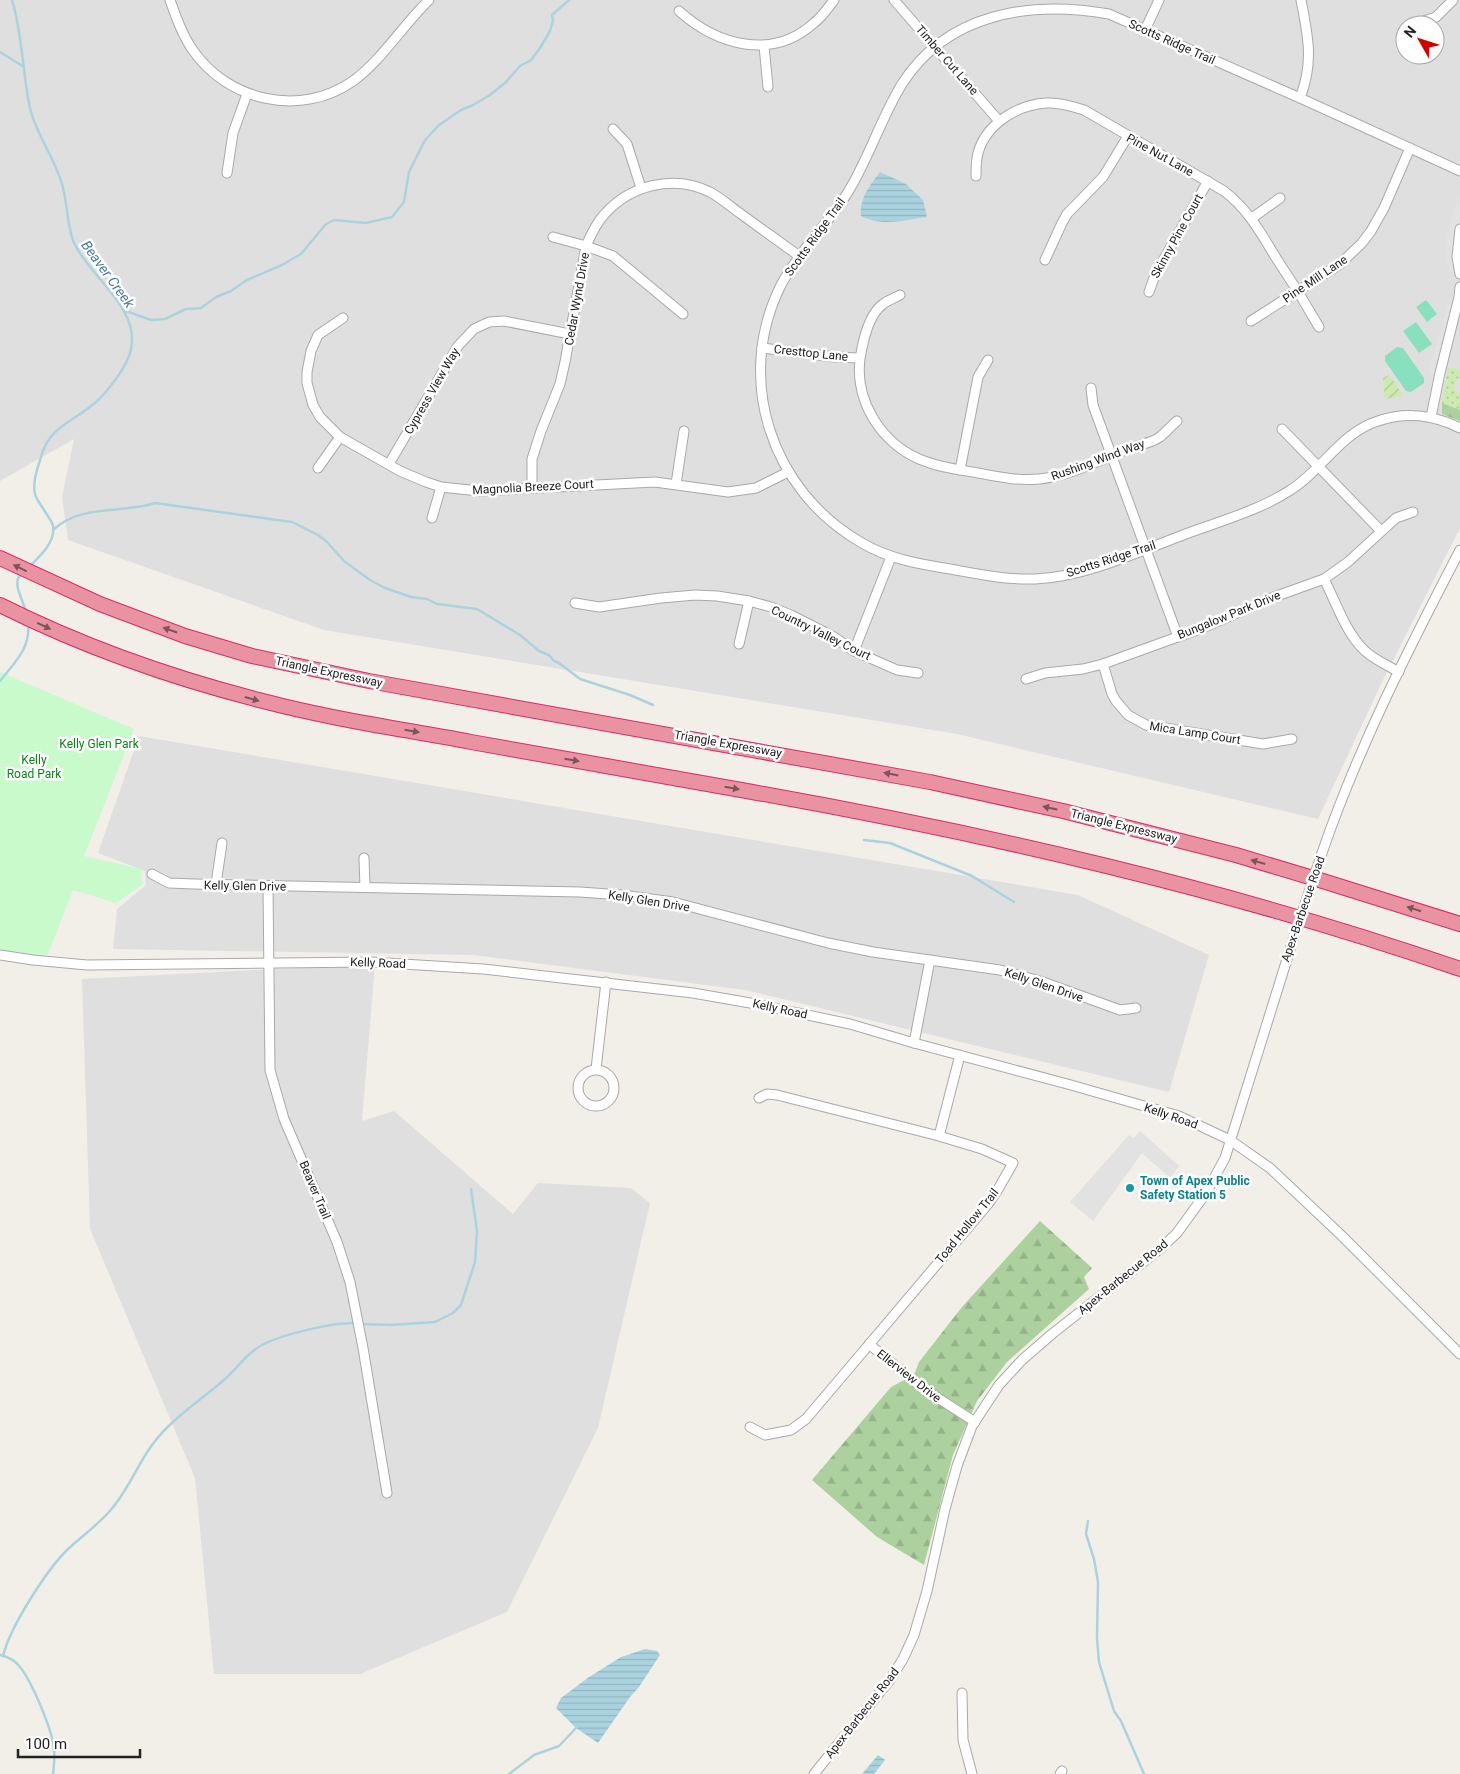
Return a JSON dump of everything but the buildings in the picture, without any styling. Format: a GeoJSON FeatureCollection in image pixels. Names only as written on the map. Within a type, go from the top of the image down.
{"type":"FeatureCollection","features":[{"type":"Feature","properties":{"kind":"highway","name":"Triangle Expressway"},"geometry":{"type":"LineString","coordinates":[[0,558],[100,604],[216,645],[269,660],[360,679],[930,782],[1063,811],[1236,855],[1460,924]]}},
{"type":"Feature","properties":{"kind":"highway"},"geometry":{"type":"LineString","coordinates":[[0,605],[54,631],[100,650],[164,673],[264,702],[355,721],[860,811],[1059,853],[1263,907],[1460,969]]}},
{"type":"Feature","properties":{"kind":"street"},"geometry":{"type":"LineString","coordinates":[[170,0],[183,34],[199,58],[218,77],[247,94],[266,99],[286,101],[318,97],[340,89],[366,71],[429,0]]}},
{"type":"Feature","properties":{"kind":"street"},"geometry":{"type":"LineString","coordinates":[[679,11],[695,26],[709,32],[738,43],[764,46],[788,39],[804,31],[814,23],[834,0]]}},
{"type":"Feature","properties":{"kind":"street","name":"Timber Cut Lane"},"geometry":{"type":"LineString","coordinates":[[894,0],[999,121]]}},
{"type":"Feature","properties":{"kind":"street"},"geometry":{"type":"LineString","coordinates":[[1145,30],[1159,0]]}},
{"type":"Feature","properties":{"kind":"street"},"geometry":{"type":"LineString","coordinates":[[1300,98],[1309,62],[1309,42],[1301,0]]}},
{"type":"Feature","properties":{"kind":"street"},"geometry":{"type":"LineString","coordinates":[[1438,15],[1453,0]]}},
{"type":"Feature","properties":{"kind":"street","name":"Scotts Ridge Trail"},"geometry":{"type":"LineString","coordinates":[[1460,171],[1109,14],[1066,5],[1034,5],[1004,10],[978,19],[956,31],[917,64],[903,82],[846,196],[799,256],[780,287],[768,320],[760,369],[764,407],[770,434],[788,472],[810,502],[834,525],[863,544],[891,557],[1002,578],[1039,578],[1077,572],[1146,549],[1263,505],[1293,489],[1349,437],[1375,421],[1405,415],[1431,417],[1460,428]]}},
{"type":"Feature","properties":{"kind":"street"},"geometry":{"type":"LineString","coordinates":[[764,46],[768,87]]}},
{"type":"Feature","properties":{"kind":"street"},"geometry":{"type":"LineString","coordinates":[[226,173],[233,133],[247,94]]}},
{"type":"Feature","properties":{"kind":"street","name":"Pine Nut Lane"},"geometry":{"type":"LineString","coordinates":[[976,176],[977,154],[981,144],[999,121],[1023,108],[1033,105],[1059,104],[1084,110],[1208,181],[1234,199],[1252,218],[1319,327]]}},
{"type":"Feature","properties":{"kind":"street"},"geometry":{"type":"LineString","coordinates":[[613,129],[627,144],[641,188]]}},
{"type":"Feature","properties":{"kind":"street"},"geometry":{"type":"LineString","coordinates":[[1045,260],[1067,214],[1103,177],[1128,136]]}},
{"type":"Feature","properties":{"kind":"street","name":"Pine Mill Lane"},"geometry":{"type":"LineString","coordinates":[[1251,321],[1340,264],[1362,243],[1384,208],[1410,148]]}},
{"type":"Feature","properties":{"kind":"street","name":"Skinny Pine Court"},"geometry":{"type":"LineString","coordinates":[[1149,292],[1155,274],[1208,181]]}},
{"type":"Feature","properties":{"kind":"street","name":"Cedar Wynd Drive"},"geometry":{"type":"LineString","coordinates":[[532,488],[532,459],[560,384],[586,246],[594,228],[620,199],[641,188],[670,184],[683,184],[709,192],[799,256]]}},
{"type":"Feature","properties":{"kind":"street"},"geometry":{"type":"LineString","coordinates":[[1252,218],[1280,198]]}},
{"type":"Feature","properties":{"kind":"street"},"geometry":{"type":"LineString","coordinates":[[1460,229],[1457,244],[1460,274]]}},
{"type":"Feature","properties":{"kind":"street"},"geometry":{"type":"LineString","coordinates":[[553,237],[604,252],[620,261],[683,314]]}},
{"type":"Feature","properties":{"kind":"street"},"geometry":{"type":"LineString","coordinates":[[1431,417],[1460,288]]}},
{"type":"Feature","properties":{"kind":"street","name":"Rushing Wind Way"},"geometry":{"type":"LineString","coordinates":[[900,296],[883,304],[873,317],[859,358],[860,382],[865,402],[871,415],[886,436],[902,450],[914,457],[926,462],[960,470],[1016,480],[1040,479],[1063,474],[1159,438],[1176,421]]}},
{"type":"Feature","properties":{"kind":"street","name":"Magnolia Breeze Court"},"geometry":{"type":"LineString","coordinates":[[343,318],[318,335],[311,351],[307,372],[308,388],[313,405],[327,426],[340,437],[414,478],[441,487],[479,491],[642,482],[676,484],[712,491],[739,492],[762,486],[788,472]]}},
{"type":"Feature","properties":{"kind":"street","name":"Cypress View Way"},"geometry":{"type":"LineString","coordinates":[[389,464],[458,346],[474,329],[489,322],[504,321],[570,334]]}},
{"type":"Feature","properties":{"kind":"street","name":"Cresttop Lane"},"geometry":{"type":"LineString","coordinates":[[762,348],[834,357],[859,358]]}},
{"type":"Feature","properties":{"kind":"street"},"geometry":{"type":"LineString","coordinates":[[960,470],[978,377],[988,360]]}},
{"type":"Feature","properties":{"kind":"street"},"geometry":{"type":"LineString","coordinates":[[1091,388],[1093,405],[1178,637]]}},
{"type":"Feature","properties":{"kind":"street"},"geometry":{"type":"LineString","coordinates":[[1282,429],[1381,531]]}},
{"type":"Feature","properties":{"kind":"street"},"geometry":{"type":"LineString","coordinates":[[676,484],[684,431]]}},
{"type":"Feature","properties":{"kind":"street"},"geometry":{"type":"LineString","coordinates":[[318,468],[340,437]]}},
{"type":"Feature","properties":{"kind":"street"},"geometry":{"type":"LineString","coordinates":[[432,518],[441,487]]}},
{"type":"Feature","properties":{"kind":"street","name":"Bungalow Park Drive"},"geometry":{"type":"LineString","coordinates":[[1026,679],[1044,673],[1076,670],[1103,664],[1232,616],[1286,592],[1324,578],[1348,562],[1396,518],[1413,512]]}},
{"type":"Feature","properties":{"kind":"street","name":"Apex-Barbecue Road"},"geometry":{"type":"LineString","coordinates":[[814,1774],[889,1681],[903,1659],[914,1635],[927,1591],[945,1509],[957,1466],[975,1422],[999,1385],[1022,1360],[1059,1328],[1160,1249],[1177,1233],[1206,1193],[1225,1158],[1292,940],[1344,793],[1399,672],[1460,550]]}},
{"type":"Feature","properties":{"kind":"street"},"geometry":{"type":"LineString","coordinates":[[854,651],[891,557]]}},
{"type":"Feature","properties":{"kind":"street"},"geometry":{"type":"LineString","coordinates":[[1324,578],[1357,642],[1375,658],[1399,672]]}},
{"type":"Feature","properties":{"kind":"street","name":"Country Valley Court"},"geometry":{"type":"LineString","coordinates":[[575,603],[598,607],[695,595],[749,601],[791,615],[834,637],[854,651],[897,670],[918,673]]}},
{"type":"Feature","properties":{"kind":"street"},"geometry":{"type":"LineString","coordinates":[[739,644],[749,601]]}},
{"type":"Feature","properties":{"kind":"street","name":"Mica Lamp Court"},"geometry":{"type":"LineString","coordinates":[[1103,664],[1116,701],[1128,715],[1140,723],[1152,727],[1263,744],[1292,739]]}},
{"type":"Feature","properties":{"kind":"street"},"geometry":{"type":"LineString","coordinates":[[216,884],[222,843]]}},
{"type":"Feature","properties":{"kind":"street"},"geometry":{"type":"LineString","coordinates":[[364,858],[365,887]]}},
{"type":"Feature","properties":{"kind":"street","name":"Kelly Glen Drive"},"geometry":{"type":"LineString","coordinates":[[152,874],[169,883],[580,892],[622,895],[673,902],[828,943],[873,952],[1000,970],[1043,982],[1120,1010],[1136,1008]]}},
{"type":"Feature","properties":{"kind":"street","name":"Beaver Trail"},"geometry":{"type":"LineString","coordinates":[[268,886],[270,1070],[284,1118],[338,1244],[350,1282],[387,1493]]}},
{"type":"Feature","properties":{"kind":"street","name":"Kelly Road"},"geometry":{"type":"LineString","coordinates":[[0,955],[87,965],[371,962],[483,969],[693,993],[850,1024],[1178,1116],[1230,1140],[1270,1168],[1348,1241],[1460,1354]]}},
{"type":"Feature","properties":{"kind":"street"},"geometry":{"type":"LineString","coordinates":[[914,1043],[930,960]]}},
{"type":"Feature","properties":{"kind":"street"},"geometry":{"type":"LineString","coordinates":[[596,1069],[606,982]]}},
{"type":"Feature","properties":{"kind":"street"},"geometry":{"type":"LineString","coordinates":[[939,1136],[960,1055]]}},
{"type":"Feature","properties":{"kind":"street"},"geometry":{"type":"LineString","coordinates":[[596,1069],[608,1073],[614,1084],[614,1090],[608,1102],[597,1106],[585,1103],[578,1093],[581,1077],[590,1070],[596,1069]]}},
{"type":"Feature","properties":{"kind":"street","name":"Toad Hollow Trail"},"geometry":{"type":"LineString","coordinates":[[750,1427],[765,1435],[791,1430],[806,1418],[988,1204],[1013,1163],[982,1149],[939,1136],[777,1095],[767,1094],[759,1098]]}},
{"type":"Feature","properties":{"kind":"street","name":"Ellerview Drive"},"geometry":{"type":"LineString","coordinates":[[869,1344],[921,1387],[975,1422]]}},
{"type":"Feature","properties":{"kind":"street"},"geometry":{"type":"LineString","coordinates":[[962,1693],[963,1740],[972,1774]]}},
{"type":"Feature","properties":{"kind":"shaded area"},"geometry":{"type":"Polygon","coordinates":[[[0,0],[1460,0],[1460,528],[1381,684],[1318,819],[957,734],[324,630],[68,540],[62,497],[74,439],[0,481],[0,0]]]}},
{"type":"Feature","properties":{"kind":"shaded area"},"geometry":{"type":"Polygon","coordinates":[[[1459,196],[1460,215],[1454,246],[1454,272],[1449,272],[1446,253],[1447,237],[1459,196]]]}},
{"type":"Feature","properties":{"kind":"shaded area"},"geometry":{"type":"Polygon","coordinates":[[[1448,304],[1453,305],[1434,375],[1428,373],[1448,304]]]}},
{"type":"Feature","properties":{"kind":"shaded area"},"geometry":{"type":"Polygon","coordinates":[[[139,736],[1078,895],[1209,955],[1169,1092],[745,990],[473,955],[113,949],[117,909],[146,885],[145,871],[98,853],[139,736]]]}},
{"type":"Feature","properties":{"kind":"shaded area"},"geometry":{"type":"Polygon","coordinates":[[[375,964],[362,1121],[394,1111],[513,1214],[538,1183],[631,1188],[650,1203],[598,1428],[507,1612],[360,1674],[214,1674],[195,1478],[90,1229],[82,979],[375,964]]]}},
{"type":"Feature","properties":{"kind":"shaded area"},"geometry":{"type":"Polygon","coordinates":[[[1140,1131],[1179,1166],[1170,1178],[1142,1153],[1093,1221],[1070,1202],[1129,1135],[1134,1138],[1140,1131]]]}},
{"type":"Feature","properties":{"kind":"green space"},"geometry":{"type":"Polygon","coordinates":[[[1426,300],[1437,314],[1427,322],[1416,307],[1426,300]]]}},
{"type":"Feature","properties":{"kind":"green space"},"geometry":{"type":"Polygon","coordinates":[[[1416,322],[1432,344],[1419,353],[1403,331],[1416,322]]]}},
{"type":"Feature","properties":{"kind":"green space"},"geometry":{"type":"Polygon","coordinates":[[[1397,347],[1403,348],[1424,378],[1424,383],[1411,392],[1406,391],[1385,361],[1385,356],[1397,347]]]}},
{"type":"Feature","properties":{"kind":"green space"},"geometry":{"type":"Polygon","coordinates":[[[1448,368],[1456,368],[1460,371],[1460,376],[1454,384],[1454,388],[1460,394],[1460,410],[1442,403],[1448,368]]]}},
{"type":"Feature","properties":{"kind":"green space"},"geometry":{"type":"Polygon","coordinates":[[[1389,375],[1403,396],[1385,399],[1383,378],[1389,375]]]}},
{"type":"Feature","properties":{"kind":"green space"},"geometry":{"type":"Polygon","coordinates":[[[1442,403],[1460,410],[1460,421],[1442,414],[1442,403]]]}},
{"type":"Feature","properties":{"kind":"green space"},"geometry":{"type":"Polygon","coordinates":[[[0,672],[134,729],[84,856],[142,869],[143,884],[116,903],[73,890],[48,954],[0,956],[0,672]]]}},
{"type":"Feature","properties":{"kind":"green space"},"geometry":{"type":"Polygon","coordinates":[[[1040,1221],[1092,1268],[1084,1277],[1089,1289],[1007,1362],[977,1401],[953,1455],[924,1565],[877,1537],[812,1480],[891,1387],[914,1375],[919,1362],[962,1307],[1040,1221]]]}},
{"type":"Feature","properties":{"kind":"water"},"geometry":{"type":"Polygon","coordinates":[[[880,172],[906,184],[923,200],[927,217],[885,222],[861,216],[863,198],[880,172]]]}},
{"type":"Feature","properties":{"kind":"water"},"geometry":{"type":"Polygon","coordinates":[[[645,1649],[657,1651],[660,1655],[598,1743],[576,1728],[556,1708],[561,1698],[589,1677],[621,1657],[645,1649]]]}},
{"type":"Feature","properties":{"kind":"water"},"geometry":{"type":"Polygon","coordinates":[[[878,1755],[885,1760],[874,1774],[862,1774],[878,1755]]]}},
{"type":"Feature","properties":{"kind":"waterway","name":"Beaver Creek"},"geometry":{"type":"LineString","coordinates":[[12,0],[16,14],[30,108],[60,178],[72,238],[81,256],[121,306],[132,334],[129,356],[112,385],[88,409],[56,431],[45,447],[36,475],[34,489],[36,498],[52,522],[53,532],[46,549],[29,567]]}},
{"type":"Feature","properties":{"kind":"waterway"},"geometry":{"type":"LineString","coordinates":[[123,310],[151,320],[165,319],[186,309],[201,308],[216,297],[231,291],[247,280],[282,265],[301,254],[326,224],[334,220],[366,223],[392,217],[404,202],[409,172],[425,140],[439,125],[461,110],[490,95],[506,82],[520,66],[531,60],[550,31],[553,21],[552,15],[569,0]]}},
{"type":"Feature","properties":{"kind":"waterway"},"geometry":{"type":"LineString","coordinates":[[0,52],[24,67]]}},
{"type":"Feature","properties":{"kind":"waterway"},"geometry":{"type":"LineString","coordinates":[[54,529],[65,521],[77,516],[155,503],[292,522],[318,535],[344,561],[370,580],[385,588],[411,597],[427,599],[437,604],[477,609],[520,635],[539,651],[549,655],[554,661],[580,679],[630,695],[653,705]]}},
{"type":"Feature","properties":{"kind":"waterway","name":"Beaver Creek"},"geometry":{"type":"LineString","coordinates":[[21,574],[17,582],[26,613]]}},
{"type":"Feature","properties":{"kind":"waterway","name":"Beaver Creek"},"geometry":{"type":"LineString","coordinates":[[0,681],[21,654],[27,640],[28,623]]}},
{"type":"Feature","properties":{"kind":"waterway"},"geometry":{"type":"LineString","coordinates":[[864,840],[890,843],[972,876],[1014,902]]}},
{"type":"Feature","properties":{"kind":"waterway"},"geometry":{"type":"LineString","coordinates":[[361,1324],[392,1325],[435,1322],[453,1313],[461,1305],[475,1262],[477,1231],[471,1189]]}},
{"type":"Feature","properties":{"kind":"waterway"},"geometry":{"type":"LineString","coordinates":[[3,1656],[21,1615],[49,1571],[67,1550],[114,1506],[147,1452],[168,1426],[225,1379],[253,1351],[264,1344],[309,1329],[335,1324],[356,1323]]}},
{"type":"Feature","properties":{"kind":"waterway"},"geometry":{"type":"LineString","coordinates":[[1088,1521],[1086,1534],[1094,1559],[1098,1582],[1097,1638],[1099,1662],[1114,1711],[1121,1721],[1144,1774]]}},
{"type":"Feature","properties":{"kind":"waterway","name":"Beaver Creek"},"geometry":{"type":"LineString","coordinates":[[0,1655],[11,1659],[18,1665],[36,1695],[53,1742],[53,1774]]}},
{"type":"Feature","properties":{"kind":"waterway"},"geometry":{"type":"LineString","coordinates":[[509,1774],[534,1755],[559,1746],[577,1727]]}},
{"type":"Feature","properties":{"kind":"place","name":"Town of Apex Public Safety Station 5"},"geometry":{"type":"Point","coordinates":[1130,1188]}},
{"type":"Feature","properties":{"kind":"park label","name":"Kelly Glen Park"},"geometry":{"type":"Point","coordinates":[99,744]}},
{"type":"Feature","properties":{"kind":"park label","name":"Kelly Road Park"},"geometry":{"type":"Point","coordinates":[34,767]}}]}
